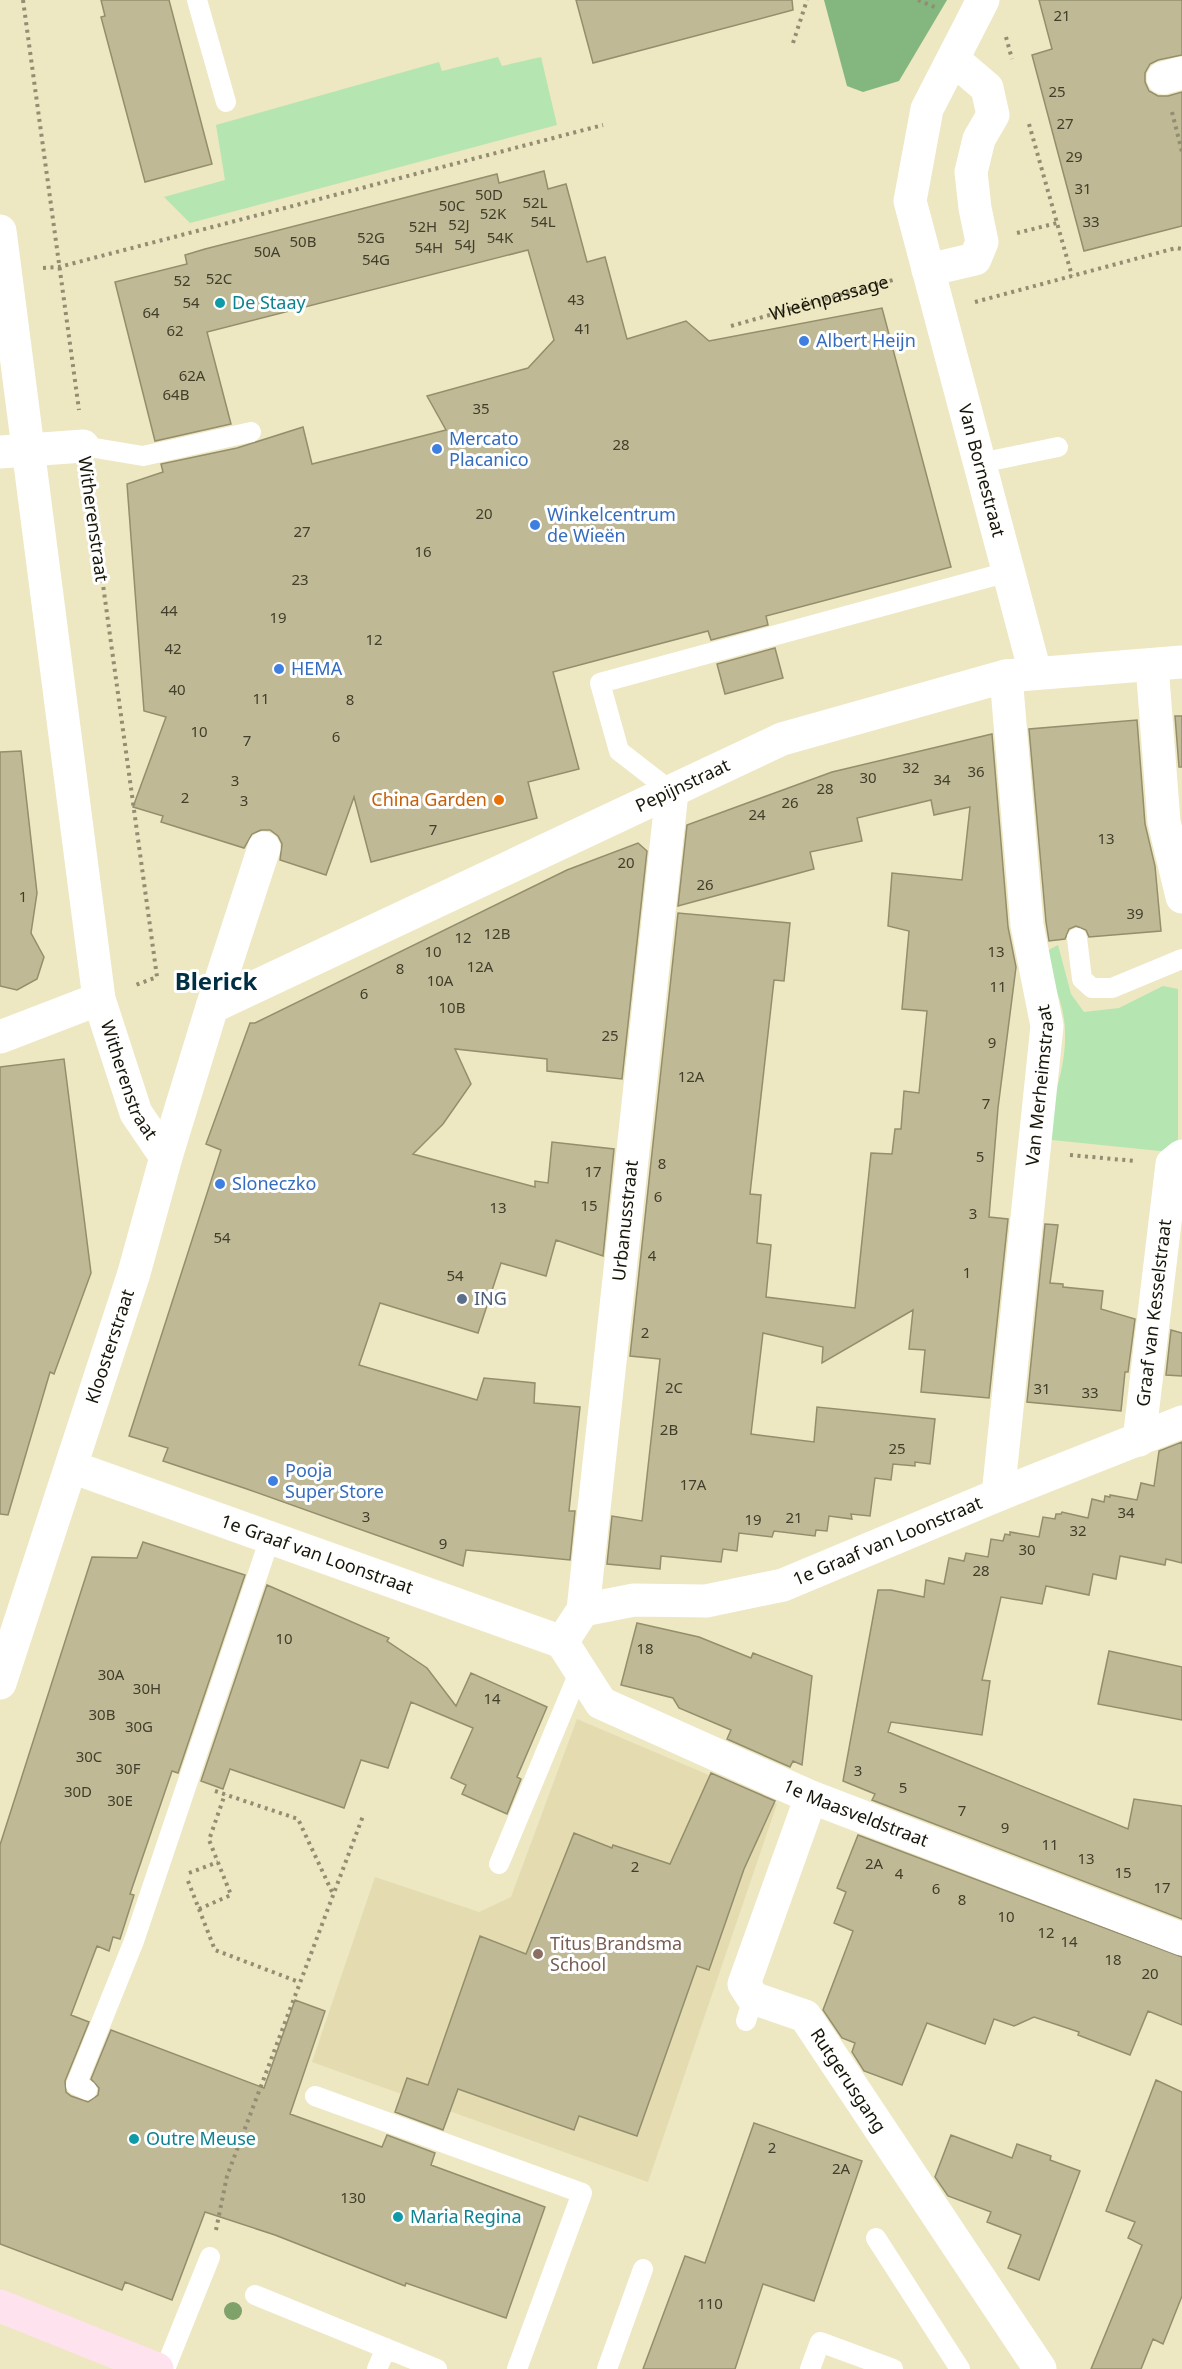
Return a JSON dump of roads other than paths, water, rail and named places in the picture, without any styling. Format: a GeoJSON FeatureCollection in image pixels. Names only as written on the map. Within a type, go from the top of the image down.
{"type":"FeatureCollection","features":[{"type":"Feature","properties":{"kind":"street","name":"Van Bornestraat"},"geometry":{"type":"LineString","coordinates":[[983,0],[927,109],[910,201],[1008,572],[1021,674]]}},
{"type":"Feature","properties":{"kind":"street"},"geometry":{"type":"LineString","coordinates":[[928,270],[975,259],[982,242],[971,172],[979,139],[993,115],[987,88],[953,59]]}},
{"type":"Feature","properties":{"kind":"street","name":"Witherenstraat"},"geometry":{"type":"LineString","coordinates":[[0,231],[6,271],[15,451],[99,999],[136,1113],[166,1157]]}},
{"type":"Feature","properties":{"kind":"street"},"geometry":{"type":"LineString","coordinates":[[15,451],[83,446]]}},
{"type":"Feature","properties":{"kind":"street"},"geometry":{"type":"LineString","coordinates":[[1167,663],[1164,822],[1182,897]]}},
{"type":"Feature","properties":{"kind":"street","name":"Pepijnstraat"},"geometry":{"type":"LineString","coordinates":[[212,1007],[782,739],[1021,674],[1167,663]]}},
{"type":"Feature","properties":{"kind":"street","name":"Van Merheimstraat"},"geometry":{"type":"LineString","coordinates":[[998,1495],[1047,1026],[1027,926],[1021,674]]}},
{"type":"Feature","properties":{"kind":"street","name":"Urbanusstraat"},"geometry":{"type":"LineString","coordinates":[[562,1642],[583,1610],[672,792]]}},
{"type":"Feature","properties":{"kind":"street"},"geometry":{"type":"LineString","coordinates":[[212,1007],[264,848]]}},
{"type":"Feature","properties":{"kind":"street"},"geometry":{"type":"LineString","coordinates":[[0,1037],[99,999]]}},
{"type":"Feature","properties":{"kind":"street","name":"Kloosterstraat"},"geometry":{"type":"LineString","coordinates":[[0,1683],[134,1273],[166,1157],[212,1007]]}},
{"type":"Feature","properties":{"kind":"street","name":"Graaf van Kesselstraat"},"geometry":{"type":"LineString","coordinates":[[1139,1440],[1177,1160]]}},
{"type":"Feature","properties":{"kind":"street","name":"1e Graaf van Loonstraat"},"geometry":{"type":"LineString","coordinates":[[583,1610],[634,1599],[706,1601],[783,1585],[998,1495],[1182,1422]]}},
{"type":"Feature","properties":{"kind":"street","name":"1e Graaf van Loonstraat"},"geometry":{"type":"LineString","coordinates":[[72,1467],[562,1642]]}},
{"type":"Feature","properties":{"kind":"street","name":"1e Maasveldstraat"},"geometry":{"type":"LineString","coordinates":[[562,1642],[601,1703],[811,1797],[1182,1939]]}},
{"type":"Feature","properties":{"kind":"street","name":"Rutgerusgang"},"geometry":{"type":"LineString","coordinates":[[811,1797],[744,1984],[750,2009],[805,2016],[1040,2369]]}},
{"type":"Feature","properties":{"kind":"street"},"geometry":{"type":"LineString","coordinates":[[0,2306],[157,2369]]}},
{"type":"Feature","properties":{"kind":"lane"},"geometry":{"type":"LineString","coordinates":[[197,0],[226,102]]}},
{"type":"Feature","properties":{"kind":"lane"},"geometry":{"type":"LineString","coordinates":[[83,446],[143,456],[250,432]]}},
{"type":"Feature","properties":{"kind":"lane"},"geometry":{"type":"LineString","coordinates":[[980,463],[1058,447]]}},
{"type":"Feature","properties":{"kind":"lane"},"geometry":{"type":"LineString","coordinates":[[672,792],[619,751],[600,683],[1008,572]]}},
{"type":"Feature","properties":{"kind":"lane"},"geometry":{"type":"LineString","coordinates":[[1077,938],[1082,979],[1092,988],[1112,988],[1182,959]]}},
{"type":"Feature","properties":{"kind":"lane"},"geometry":{"type":"LineString","coordinates":[[87,2090],[76,2085],[134,1941],[270,1538]]}},
{"type":"Feature","properties":{"kind":"lane"},"geometry":{"type":"LineString","coordinates":[[500,1864],[580,1670]]}},
{"type":"Feature","properties":{"kind":"lane"},"geometry":{"type":"LineString","coordinates":[[315,2096],[582,2193],[517,2369]]}},
{"type":"Feature","properties":{"kind":"lane"},"geometry":{"type":"LineString","coordinates":[[876,2238],[960,2369]]}},
{"type":"Feature","properties":{"kind":"lane"},"geometry":{"type":"LineString","coordinates":[[165,2369],[210,2257]]}},
{"type":"Feature","properties":{"kind":"lane"},"geometry":{"type":"LineString","coordinates":[[607,2369],[643,2269]]}},
{"type":"Feature","properties":{"kind":"lane"},"geometry":{"type":"LineString","coordinates":[[255,2295],[436,2369]]}},
{"type":"Feature","properties":{"kind":"lane"},"geometry":{"type":"LineString","coordinates":[[810,2369],[820,2342],[893,2369]]}},
{"type":"Feature","properties":{"kind":"lane"},"geometry":{"type":"LineString","coordinates":[[377,2369],[386,2348]]}},
{"type":"Feature","properties":{"kind":"place","name":"De Staay"},"geometry":{"type":"Point","coordinates":[220,303]}},
{"type":"Feature","properties":{"kind":"place","name":"Albert Heijn"},"geometry":{"type":"Point","coordinates":[804,341]}},
{"type":"Feature","properties":{"kind":"place","name":"Mercato Placanico"},"geometry":{"type":"Point","coordinates":[437,449]}},
{"type":"Feature","properties":{"kind":"place","name":"Winkelcentrum de Wieën"},"geometry":{"type":"Point","coordinates":[535,525]}},
{"type":"Feature","properties":{"kind":"place","name":"HEMA"},"geometry":{"type":"Point","coordinates":[279,669]}},
{"type":"Feature","properties":{"kind":"place","name":"China Garden"},"geometry":{"type":"Point","coordinates":[499,800]}},
{"type":"Feature","properties":{"kind":"place","name":"Sloneczko"},"geometry":{"type":"Point","coordinates":[220,1184]}},
{"type":"Feature","properties":{"kind":"place","name":"ING"},"geometry":{"type":"Point","coordinates":[462,1299]}},
{"type":"Feature","properties":{"kind":"place","name":"Pooja Super Store"},"geometry":{"type":"Point","coordinates":[273,1481]}},
{"type":"Feature","properties":{"kind":"place","name":"Titus Brandsma School"},"geometry":{"type":"Point","coordinates":[538,1954]}},
{"type":"Feature","properties":{"kind":"place","name":"Outre Meuse"},"geometry":{"type":"Point","coordinates":[134,2139]}},
{"type":"Feature","properties":{"kind":"place","name":"Maria Regina"},"geometry":{"type":"Point","coordinates":[398,2217]}},
{"type":"Feature","properties":{"kind":"district","name":"Blerick"},"geometry":{"type":"Point","coordinates":[216,982]}}]}
